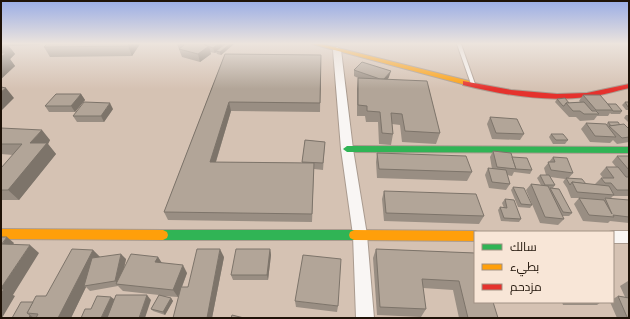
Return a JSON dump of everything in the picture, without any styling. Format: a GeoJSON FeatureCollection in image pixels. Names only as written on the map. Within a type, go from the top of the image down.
{"type":"FeatureCollection","features":[{"type":"Feature","properties":{"kind":"street"},"geometry":{"type":"LineString","coordinates":[[338,59],[347,149],[360,235],[365,318]]}},
{"type":"Feature","properties":{"kind":"street"},"geometry":{"type":"LineString","coordinates":[[373,59],[489,89],[540,96],[586,94],[629,86]]}},
{"type":"Feature","properties":{"kind":"street"},"geometry":{"type":"LineString","coordinates":[[347,149],[629,150]]}},
{"type":"Feature","properties":{"kind":"street"},"geometry":{"type":"LineString","coordinates":[[1,234],[474,236]]}},
{"type":"Feature","properties":{"kind":"street"},"geometry":{"type":"LineString","coordinates":[[614,237],[629,237]]}},
{"type":"Feature","properties":{"kind":"lane"},"geometry":{"type":"LineString","coordinates":[[464,59],[473,84]]}},
{"type":"Feature","properties":{"kind":"building"},"geometry":{"type":"Polygon","coordinates":[[[223,59],[321,59],[320,103],[229,102],[210,162],[314,163],[312,214],[164,212],[223,59]]]}},
{"type":"Feature","properties":{"kind":"building"},"geometry":{"type":"Polygon","coordinates":[[[362,62],[391,71],[384,79],[380,79],[354,70],[362,62]]]}},
{"type":"Feature","properties":{"kind":"building"},"geometry":{"type":"Polygon","coordinates":[[[358,78],[427,81],[440,133],[405,131],[402,114],[391,113],[393,134],[382,133],[380,112],[367,111],[367,106],[358,105],[358,78]]]}},
{"type":"Feature","properties":{"kind":"building"},"geometry":{"type":"Polygon","coordinates":[[[1,87],[6,88],[1,92],[1,87]]]}},
{"type":"Feature","properties":{"kind":"building"},"geometry":{"type":"Polygon","coordinates":[[[56,94],[81,94],[71,106],[45,106],[56,94]]]}},
{"type":"Feature","properties":{"kind":"building"},"geometry":{"type":"Polygon","coordinates":[[[583,95],[600,95],[613,110],[596,110],[583,95]]]}},
{"type":"Feature","properties":{"kind":"building"},"geometry":{"type":"Polygon","coordinates":[[[565,98],[569,103],[566,103],[563,106],[557,99],[565,98]]]}},
{"type":"Feature","properties":{"kind":"building"},"geometry":{"type":"Polygon","coordinates":[[[84,102],[110,103],[101,116],[73,116],[84,102]]]}},
{"type":"Feature","properties":{"kind":"building"},"geometry":{"type":"Polygon","coordinates":[[[584,102],[592,111],[596,111],[599,114],[584,114],[580,111],[573,111],[566,103],[584,102]]]}},
{"type":"Feature","properties":{"kind":"building"},"geometry":{"type":"Polygon","coordinates":[[[625,102],[629,102],[629,107],[628,107],[625,102]]]}},
{"type":"Feature","properties":{"kind":"building"},"geometry":{"type":"Polygon","coordinates":[[[608,104],[616,104],[622,111],[613,111],[608,104]]]}},
{"type":"Feature","properties":{"kind":"building"},"geometry":{"type":"Polygon","coordinates":[[[490,117],[517,119],[524,134],[496,133],[490,117]]]}},
{"type":"Feature","properties":{"kind":"building"},"geometry":{"type":"Polygon","coordinates":[[[608,122],[618,122],[620,125],[611,126],[608,122]]]}},
{"type":"Feature","properties":{"kind":"building"},"geometry":{"type":"Polygon","coordinates":[[[586,123],[606,124],[616,137],[595,136],[586,123]]]}},
{"type":"Feature","properties":{"kind":"building"},"geometry":{"type":"Polygon","coordinates":[[[624,124],[629,129],[629,137],[622,138],[609,126],[624,124]]]}},
{"type":"Feature","properties":{"kind":"building"},"geometry":{"type":"Polygon","coordinates":[[[1,128],[42,130],[30,143],[47,143],[8,190],[1,190],[1,168],[22,144],[1,144],[1,128]]]}},
{"type":"Feature","properties":{"kind":"building"},"geometry":{"type":"Polygon","coordinates":[[[551,134],[563,134],[568,140],[556,140],[551,134]]]}},
{"type":"Feature","properties":{"kind":"building"},"geometry":{"type":"Polygon","coordinates":[[[305,140],[325,142],[323,163],[302,162],[305,140]]]}},
{"type":"Feature","properties":{"kind":"building"},"geometry":{"type":"Polygon","coordinates":[[[493,151],[511,153],[516,169],[497,167],[493,151]]]}},
{"type":"Feature","properties":{"kind":"building"},"geometry":{"type":"Polygon","coordinates":[[[377,153],[466,156],[472,172],[379,169],[377,153]]]}},
{"type":"Feature","properties":{"kind":"building"},"geometry":{"type":"Polygon","coordinates":[[[617,156],[629,156],[629,170],[617,156]]]}},
{"type":"Feature","properties":{"kind":"building"},"geometry":{"type":"Polygon","coordinates":[[[512,157],[527,158],[532,170],[516,169],[512,157]]]}},
{"type":"Feature","properties":{"kind":"building"},"geometry":{"type":"Polygon","coordinates":[[[553,157],[567,158],[573,173],[551,170],[548,162],[555,162],[553,157]]]}},
{"type":"Feature","properties":{"kind":"building"},"geometry":{"type":"Polygon","coordinates":[[[606,167],[618,167],[626,177],[629,177],[629,190],[617,190],[611,183],[605,183],[601,178],[614,178],[606,167]]]}},
{"type":"Feature","properties":{"kind":"building"},"geometry":{"type":"Polygon","coordinates":[[[488,168],[506,170],[510,184],[492,182],[488,168]]]}},
{"type":"Feature","properties":{"kind":"building"},"geometry":{"type":"Polygon","coordinates":[[[540,175],[549,175],[555,185],[545,185],[540,175]]]}},
{"type":"Feature","properties":{"kind":"building"},"geometry":{"type":"Polygon","coordinates":[[[566,178],[582,179],[586,184],[572,182],[570,185],[566,178]]]}},
{"type":"Feature","properties":{"kind":"building"},"geometry":{"type":"Polygon","coordinates":[[[572,182],[609,186],[614,195],[577,192],[572,182]]]}},
{"type":"Feature","properties":{"kind":"building"},"geometry":{"type":"Polygon","coordinates":[[[531,184],[548,186],[564,219],[545,217],[531,184]]]}},
{"type":"Feature","properties":{"kind":"building"},"geometry":{"type":"Polygon","coordinates":[[[513,187],[524,188],[532,205],[521,204],[513,187]]]}},
{"type":"Feature","properties":{"kind":"building"},"geometry":{"type":"Polygon","coordinates":[[[550,188],[559,189],[572,213],[563,212],[550,188]]]}},
{"type":"Feature","properties":{"kind":"building"},"geometry":{"type":"Polygon","coordinates":[[[384,191],[476,194],[484,216],[386,213],[384,191]]]}},
{"type":"Feature","properties":{"kind":"building"},"geometry":{"type":"Polygon","coordinates":[[[579,198],[604,200],[612,214],[605,198],[629,200],[629,217],[589,215],[579,198]]]}},
{"type":"Feature","properties":{"kind":"building"},"geometry":{"type":"Polygon","coordinates":[[[505,199],[514,200],[521,219],[504,218],[500,207],[507,208],[505,199]]]}},
{"type":"Feature","properties":{"kind":"building"},"geometry":{"type":"Polygon","coordinates":[[[1,237],[7,237],[1,245],[1,237]]]}},
{"type":"Feature","properties":{"kind":"building"},"geometry":{"type":"Polygon","coordinates":[[[1,245],[30,245],[1,288],[1,245]]]}},
{"type":"Feature","properties":{"kind":"building"},"geometry":{"type":"Polygon","coordinates":[[[72,249],[93,250],[58,318],[36,318],[38,314],[27,313],[36,296],[46,296],[72,249]]]}},
{"type":"Feature","properties":{"kind":"building"},"geometry":{"type":"Polygon","coordinates":[[[197,249],[220,249],[207,318],[173,318],[181,287],[188,287],[197,249]]]}},
{"type":"Feature","properties":{"kind":"building"},"geometry":{"type":"Polygon","coordinates":[[[236,249],[270,249],[267,275],[231,275],[236,249]]]}},
{"type":"Feature","properties":{"kind":"building"},"geometry":{"type":"Polygon","coordinates":[[[376,249],[474,253],[474,303],[493,303],[498,318],[468,318],[459,281],[422,279],[426,309],[380,307],[376,249]]]}},
{"type":"Feature","properties":{"kind":"building"},"geometry":{"type":"Polygon","coordinates":[[[121,254],[115,281],[84,286],[92,258],[121,254]]]}},
{"type":"Feature","properties":{"kind":"building"},"geometry":{"type":"Polygon","coordinates":[[[131,254],[158,257],[155,262],[183,265],[173,290],[116,284],[131,254]]]}},
{"type":"Feature","properties":{"kind":"building"},"geometry":{"type":"Polygon","coordinates":[[[303,255],[341,259],[338,306],[295,301],[303,255]]]}},
{"type":"Feature","properties":{"kind":"building"},"geometry":{"type":"Polygon","coordinates":[[[116,295],[147,295],[139,318],[107,318],[116,295]]]}},
{"type":"Feature","properties":{"kind":"building"},"geometry":{"type":"Polygon","coordinates":[[[159,295],[171,298],[163,312],[151,309],[159,295]]]}},
{"type":"Feature","properties":{"kind":"building"},"geometry":{"type":"Polygon","coordinates":[[[97,296],[111,297],[101,318],[81,318],[85,309],[91,309],[97,296]]]}},
{"type":"Feature","properties":{"kind":"building"},"geometry":{"type":"Polygon","coordinates":[[[618,296],[629,298],[629,318],[627,317],[618,296]]]}},
{"type":"Feature","properties":{"kind":"building"},"geometry":{"type":"Polygon","coordinates":[[[21,302],[33,302],[27,313],[30,315],[29,318],[12,318],[21,302]]]}},
{"type":"Feature","properties":{"kind":"building"},"geometry":{"type":"Polygon","coordinates":[[[232,315],[244,318],[231,318],[232,315]]]}},
{"type":"Feature","properties":{"kind":"traffic: fast"},"geometry":{"type":"LineString","coordinates":[[347,149],[629,150]]}},
{"type":"Feature","properties":{"kind":"traffic: fast"},"geometry":{"type":"LineString","coordinates":[[163,235],[354,235]]}},
{"type":"Feature","properties":{"kind":"traffic: slow"},"geometry":{"type":"LineString","coordinates":[[373,59],[466,83]]}},
{"type":"Feature","properties":{"kind":"traffic: slow"},"geometry":{"type":"LineString","coordinates":[[1,234],[163,235]]}},
{"type":"Feature","properties":{"kind":"traffic: slow"},"geometry":{"type":"LineString","coordinates":[[354,235],[474,236]]}},
{"type":"Feature","properties":{"kind":"traffic: jam"},"geometry":{"type":"LineString","coordinates":[[466,83],[511,93],[557,97],[587,95],[629,86]]}}]}
